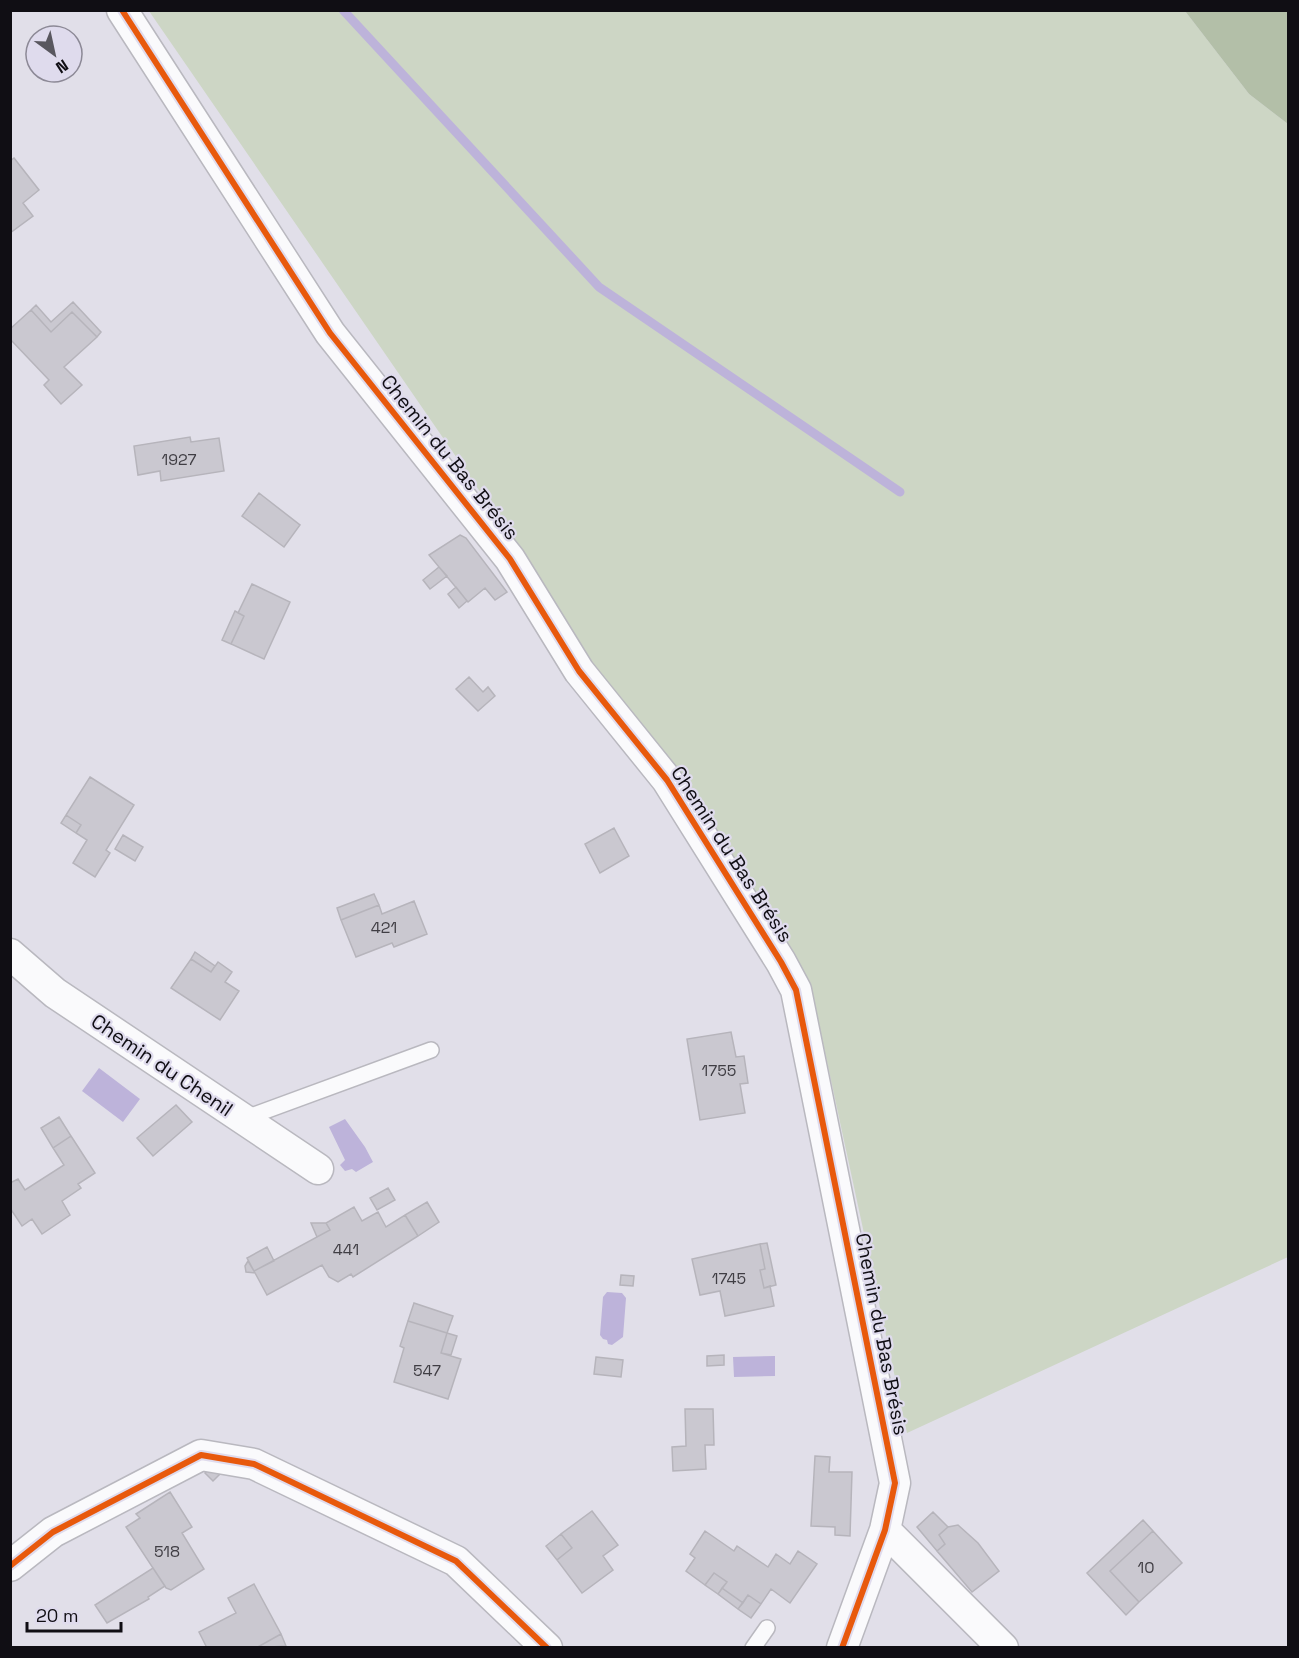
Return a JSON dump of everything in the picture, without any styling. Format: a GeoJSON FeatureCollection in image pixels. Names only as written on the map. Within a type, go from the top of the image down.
{"type":"FeatureCollection","features":[{"type":"Feature","properties":{"kind":"street","name":"Chemin du Bas Brésis"},"geometry":{"type":"LineString","coordinates":[[122,10],[330,333],[510,559],[579,671],[667,780],[781,962],[796,990],[896,1483],[885,1530],[842,1647]]}},
{"type":"Feature","properties":{"kind":"street","name":"Chemin du Chenil"},"geometry":{"type":"LineString","coordinates":[[10,954],[54,993],[318,1169]]}},
{"type":"Feature","properties":{"kind":"street"},"geometry":{"type":"LineString","coordinates":[[10,1566],[53,1532],[201,1455],[254,1464],[456,1561],[547,1647]]}},
{"type":"Feature","properties":{"kind":"street"},"geometry":{"type":"LineString","coordinates":[[885,1530],[1003,1647]]}},
{"type":"Feature","properties":{"kind":"lane"},"geometry":{"type":"LineString","coordinates":[[243,1119],[432,1050]]}},
{"type":"Feature","properties":{"kind":"lane"},"geometry":{"type":"LineString","coordinates":[[753,1647],[767,1628]]}},
{"type":"Feature","properties":{"kind":"green space"},"geometry":{"type":"Polygon","coordinates":[[[149,11],[1185,11],[1249,94],[1288,124],[1288,1257],[907,1433],[815,1006],[512,538],[149,11]]]}},
{"type":"Feature","properties":{"kind":"green space"},"geometry":{"type":"Polygon","coordinates":[[[1185,11],[1288,11],[1288,124],[1249,94],[1185,11]]]}},
{"type":"Feature","properties":{"kind":"shaded area"},"geometry":{"type":"Polygon","coordinates":[[[99,1068],[140,1099],[123,1122],[82,1091],[99,1068]]]}},
{"type":"Feature","properties":{"kind":"shaded area"},"geometry":{"type":"Polygon","coordinates":[[[345,1119],[373,1162],[356,1172],[352,1169],[345,1171],[340,1165],[345,1160],[329,1127],[345,1119]]]}},
{"type":"Feature","properties":{"kind":"shaded area"},"geometry":{"type":"Polygon","coordinates":[[[607,1292],[622,1293],[626,1298],[623,1337],[612,1345],[600,1335],[603,1297],[607,1292]]]}},
{"type":"Feature","properties":{"kind":"shaded area"},"geometry":{"type":"Polygon","coordinates":[[[775,1356],[775,1376],[734,1377],[733,1357],[775,1356]]]}},
{"type":"Feature","properties":{"kind":"building"},"geometry":{"type":"Polygon","coordinates":[[[14,158],[39,190],[23,203],[33,216],[10,233],[10,161],[14,158]]]}},
{"type":"Feature","properties":{"kind":"building"},"geometry":{"type":"Polygon","coordinates":[[[73,302],[101,332],[97,337],[72,312],[51,332],[31,310],[36,305],[51,322],[73,302]]]}},
{"type":"Feature","properties":{"kind":"building"},"geometry":{"type":"Polygon","coordinates":[[[31,310],[51,332],[72,312],[97,337],[64,367],[82,385],[61,404],[44,385],[49,380],[10,339],[10,329],[31,310]]]}},
{"type":"Feature","properties":{"kind":"building"},"geometry":{"type":"Polygon","coordinates":[[[190,437],[191,442],[219,438],[224,471],[161,481],[160,471],[138,475],[134,446],[190,437]]]}},
{"type":"Feature","properties":{"kind":"building"},"geometry":{"type":"Polygon","coordinates":[[[259,493],[300,525],[284,547],[242,516],[259,493]]]}},
{"type":"Feature","properties":{"kind":"building"},"geometry":{"type":"Polygon","coordinates":[[[460,535],[466,538],[507,592],[495,600],[485,588],[468,602],[429,555],[460,535]]]}},
{"type":"Feature","properties":{"kind":"building"},"geometry":{"type":"Polygon","coordinates":[[[439,567],[447,576],[430,589],[423,580],[439,567]]]}},
{"type":"Feature","properties":{"kind":"building"},"geometry":{"type":"Polygon","coordinates":[[[252,584],[290,602],[264,659],[231,644],[244,616],[238,613],[252,584]]]}},
{"type":"Feature","properties":{"kind":"building"},"geometry":{"type":"Polygon","coordinates":[[[456,587],[467,601],[459,608],[448,594],[456,587]]]}},
{"type":"Feature","properties":{"kind":"building"},"geometry":{"type":"Polygon","coordinates":[[[235,611],[244,616],[231,644],[222,640],[235,611]]]}},
{"type":"Feature","properties":{"kind":"building"},"geometry":{"type":"Polygon","coordinates":[[[469,677],[483,692],[488,687],[495,696],[478,711],[456,689],[469,677]]]}},
{"type":"Feature","properties":{"kind":"building"},"geometry":{"type":"Polygon","coordinates":[[[90,777],[134,805],[106,850],[110,853],[95,877],[73,863],[87,840],[76,833],[81,825],[66,815],[90,777]]]}},
{"type":"Feature","properties":{"kind":"building"},"geometry":{"type":"Polygon","coordinates":[[[66,815],[81,825],[76,833],[61,823],[66,815]]]}},
{"type":"Feature","properties":{"kind":"building"},"geometry":{"type":"Polygon","coordinates":[[[614,828],[629,856],[600,873],[585,844],[614,828]]]}},
{"type":"Feature","properties":{"kind":"building"},"geometry":{"type":"Polygon","coordinates":[[[123,835],[143,847],[135,861],[115,849],[123,835]]]}},
{"type":"Feature","properties":{"kind":"building"},"geometry":{"type":"Polygon","coordinates":[[[374,894],[379,905],[341,920],[337,908],[374,894]]]}},
{"type":"Feature","properties":{"kind":"building"},"geometry":{"type":"Polygon","coordinates":[[[414,901],[427,934],[394,947],[392,943],[356,957],[341,920],[379,905],[382,914],[414,901]]]}},
{"type":"Feature","properties":{"kind":"building"},"geometry":{"type":"Polygon","coordinates":[[[195,952],[215,966],[211,972],[191,959],[195,952]]]}},
{"type":"Feature","properties":{"kind":"building"},"geometry":{"type":"Polygon","coordinates":[[[191,959],[211,972],[218,962],[232,972],[225,982],[239,991],[220,1020],[171,988],[191,959]]]}},
{"type":"Feature","properties":{"kind":"building"},"geometry":{"type":"Polygon","coordinates":[[[731,1032],[736,1057],[744,1056],[748,1083],[740,1084],[745,1113],[700,1120],[687,1039],[731,1032]]]}},
{"type":"Feature","properties":{"kind":"building"},"geometry":{"type":"Polygon","coordinates":[[[176,1105],[192,1122],[153,1156],[137,1138],[176,1105]]]}},
{"type":"Feature","properties":{"kind":"building"},"geometry":{"type":"Polygon","coordinates":[[[59,1117],[71,1136],[53,1148],[41,1128],[59,1117]]]}},
{"type":"Feature","properties":{"kind":"building"},"geometry":{"type":"Polygon","coordinates":[[[71,1136],[95,1173],[78,1184],[81,1188],[62,1201],[70,1215],[42,1234],[32,1219],[22,1226],[10,1208],[10,1183],[18,1179],[25,1190],[64,1165],[53,1148],[71,1136]]]}},
{"type":"Feature","properties":{"kind":"building"},"geometry":{"type":"Polygon","coordinates":[[[388,1188],[395,1200],[377,1210],[370,1198],[388,1188]]]}},
{"type":"Feature","properties":{"kind":"building"},"geometry":{"type":"Polygon","coordinates":[[[427,1202],[439,1222],[418,1236],[405,1215],[427,1202]]]}},
{"type":"Feature","properties":{"kind":"building"},"geometry":{"type":"Polygon","coordinates":[[[354,1207],[362,1221],[378,1212],[386,1227],[405,1215],[418,1236],[353,1277],[351,1274],[338,1282],[329,1277],[322,1265],[267,1295],[254,1271],[330,1230],[326,1223],[354,1207]]]}},
{"type":"Feature","properties":{"kind":"building"},"geometry":{"type":"Polygon","coordinates":[[[311,1223],[326,1223],[330,1230],[317,1237],[311,1223]]]}},
{"type":"Feature","properties":{"kind":"building"},"geometry":{"type":"Polygon","coordinates":[[[767,1243],[776,1285],[764,1288],[760,1270],[765,1269],[760,1244],[767,1243]]]}},
{"type":"Feature","properties":{"kind":"building"},"geometry":{"type":"Polygon","coordinates":[[[760,1244],[765,1269],[760,1270],[764,1288],[770,1286],[774,1306],[725,1316],[720,1291],[700,1295],[692,1259],[760,1244]]]}},
{"type":"Feature","properties":{"kind":"building"},"geometry":{"type":"Polygon","coordinates":[[[267,1247],[274,1261],[254,1271],[247,1258],[267,1247]]]}},
{"type":"Feature","properties":{"kind":"building"},"geometry":{"type":"Polygon","coordinates":[[[248,1261],[255,1273],[246,1272],[245,1266],[248,1261]]]}},
{"type":"Feature","properties":{"kind":"building"},"geometry":{"type":"Polygon","coordinates":[[[621,1275],[634,1276],[633,1286],[620,1285],[621,1275]]]}},
{"type":"Feature","properties":{"kind":"building"},"geometry":{"type":"Polygon","coordinates":[[[414,1303],[453,1316],[447,1333],[408,1321],[414,1303]]]}},
{"type":"Feature","properties":{"kind":"building"},"geometry":{"type":"Polygon","coordinates":[[[408,1321],[447,1333],[441,1353],[461,1359],[448,1399],[394,1382],[404,1348],[400,1346],[408,1321]]]}},
{"type":"Feature","properties":{"kind":"building"},"geometry":{"type":"Polygon","coordinates":[[[447,1333],[457,1336],[451,1355],[441,1353],[447,1333]]]}},
{"type":"Feature","properties":{"kind":"building"},"geometry":{"type":"Polygon","coordinates":[[[724,1355],[724,1365],[707,1366],[707,1356],[724,1355]]]}},
{"type":"Feature","properties":{"kind":"building"},"geometry":{"type":"Polygon","coordinates":[[[596,1357],[623,1360],[621,1377],[594,1374],[596,1357]]]}},
{"type":"Feature","properties":{"kind":"building"},"geometry":{"type":"Polygon","coordinates":[[[685,1409],[713,1409],[714,1445],[705,1445],[706,1469],[673,1471],[672,1447],[686,1446],[685,1409]]]}},
{"type":"Feature","properties":{"kind":"building"},"geometry":{"type":"Polygon","coordinates":[[[815,1456],[830,1457],[829,1472],[852,1472],[850,1536],[835,1535],[835,1527],[811,1526],[815,1456]]]}},
{"type":"Feature","properties":{"kind":"building"},"geometry":{"type":"Polygon","coordinates":[[[213,1465],[221,1473],[213,1481],[205,1473],[213,1465]]]}},
{"type":"Feature","properties":{"kind":"building"},"geometry":{"type":"Polygon","coordinates":[[[170,1492],[192,1527],[182,1533],[204,1569],[171,1590],[166,1588],[126,1527],[140,1518],[136,1514],[170,1492]]]}},
{"type":"Feature","properties":{"kind":"building"},"geometry":{"type":"Polygon","coordinates":[[[592,1511],[618,1545],[603,1556],[613,1570],[582,1593],[557,1560],[572,1548],[561,1534],[592,1511]]]}},
{"type":"Feature","properties":{"kind":"building"},"geometry":{"type":"Polygon","coordinates":[[[933,1512],[948,1527],[939,1535],[945,1544],[937,1551],[917,1527],[933,1512]]]}},
{"type":"Feature","properties":{"kind":"building"},"geometry":{"type":"Polygon","coordinates":[[[1143,1520],[1153,1531],[1110,1571],[1139,1602],[1126,1615],[1087,1573],[1143,1520]]]}},
{"type":"Feature","properties":{"kind":"building"},"geometry":{"type":"Polygon","coordinates":[[[958,1525],[978,1543],[999,1571],[972,1592],[937,1551],[945,1544],[939,1535],[948,1527],[958,1525]]]}},
{"type":"Feature","properties":{"kind":"building"},"geometry":{"type":"Polygon","coordinates":[[[705,1531],[734,1551],[737,1546],[768,1567],[776,1554],[790,1564],[798,1551],[817,1564],[790,1603],[771,1589],[761,1604],[748,1595],[743,1603],[722,1588],[727,1582],[714,1573],[705,1585],[686,1571],[695,1558],[690,1554],[705,1531]]]}},
{"type":"Feature","properties":{"kind":"building"},"geometry":{"type":"Polygon","coordinates":[[[1153,1531],[1182,1563],[1139,1602],[1110,1571],[1153,1531]]]}},
{"type":"Feature","properties":{"kind":"building"},"geometry":{"type":"Polygon","coordinates":[[[561,1534],[572,1548],[557,1560],[546,1546],[561,1534]]]}},
{"type":"Feature","properties":{"kind":"building"},"geometry":{"type":"Polygon","coordinates":[[[153,1568],[165,1586],[148,1597],[149,1599],[107,1623],[95,1605],[153,1568]]]}},
{"type":"Feature","properties":{"kind":"building"},"geometry":{"type":"Polygon","coordinates":[[[714,1573],[727,1582],[718,1594],[705,1585],[714,1573]]]}},
{"type":"Feature","properties":{"kind":"building"},"geometry":{"type":"Polygon","coordinates":[[[254,1584],[281,1634],[256,1648],[207,1648],[199,1632],[236,1613],[228,1598],[254,1584]]]}},
{"type":"Feature","properties":{"kind":"building"},"geometry":{"type":"Polygon","coordinates":[[[722,1588],[743,1603],[738,1609],[718,1594],[722,1588]]]}},
{"type":"Feature","properties":{"kind":"building"},"geometry":{"type":"Polygon","coordinates":[[[748,1595],[761,1604],[751,1618],[738,1609],[748,1595]]]}},
{"type":"Feature","properties":{"kind":"building"},"geometry":{"type":"Polygon","coordinates":[[[281,1634],[286,1646],[256,1648],[281,1634]]]}},
{"type":"Feature","properties":{"kind":"waterway"},"geometry":{"type":"LineString","coordinates":[[343,10],[599,287],[900,492]]}},
{"type":"Feature","properties":{"kind":"cycle path"},"geometry":{"type":"LineString","coordinates":[[122,10],[330,333],[510,559],[579,671],[667,780],[781,962],[796,990],[895,1483],[885,1530],[842,1648]]}},
{"type":"Feature","properties":{"kind":"cycle path"},"geometry":{"type":"LineString","coordinates":[[10,1566],[53,1532],[201,1455],[254,1464],[456,1561],[547,1648]]}}]}
